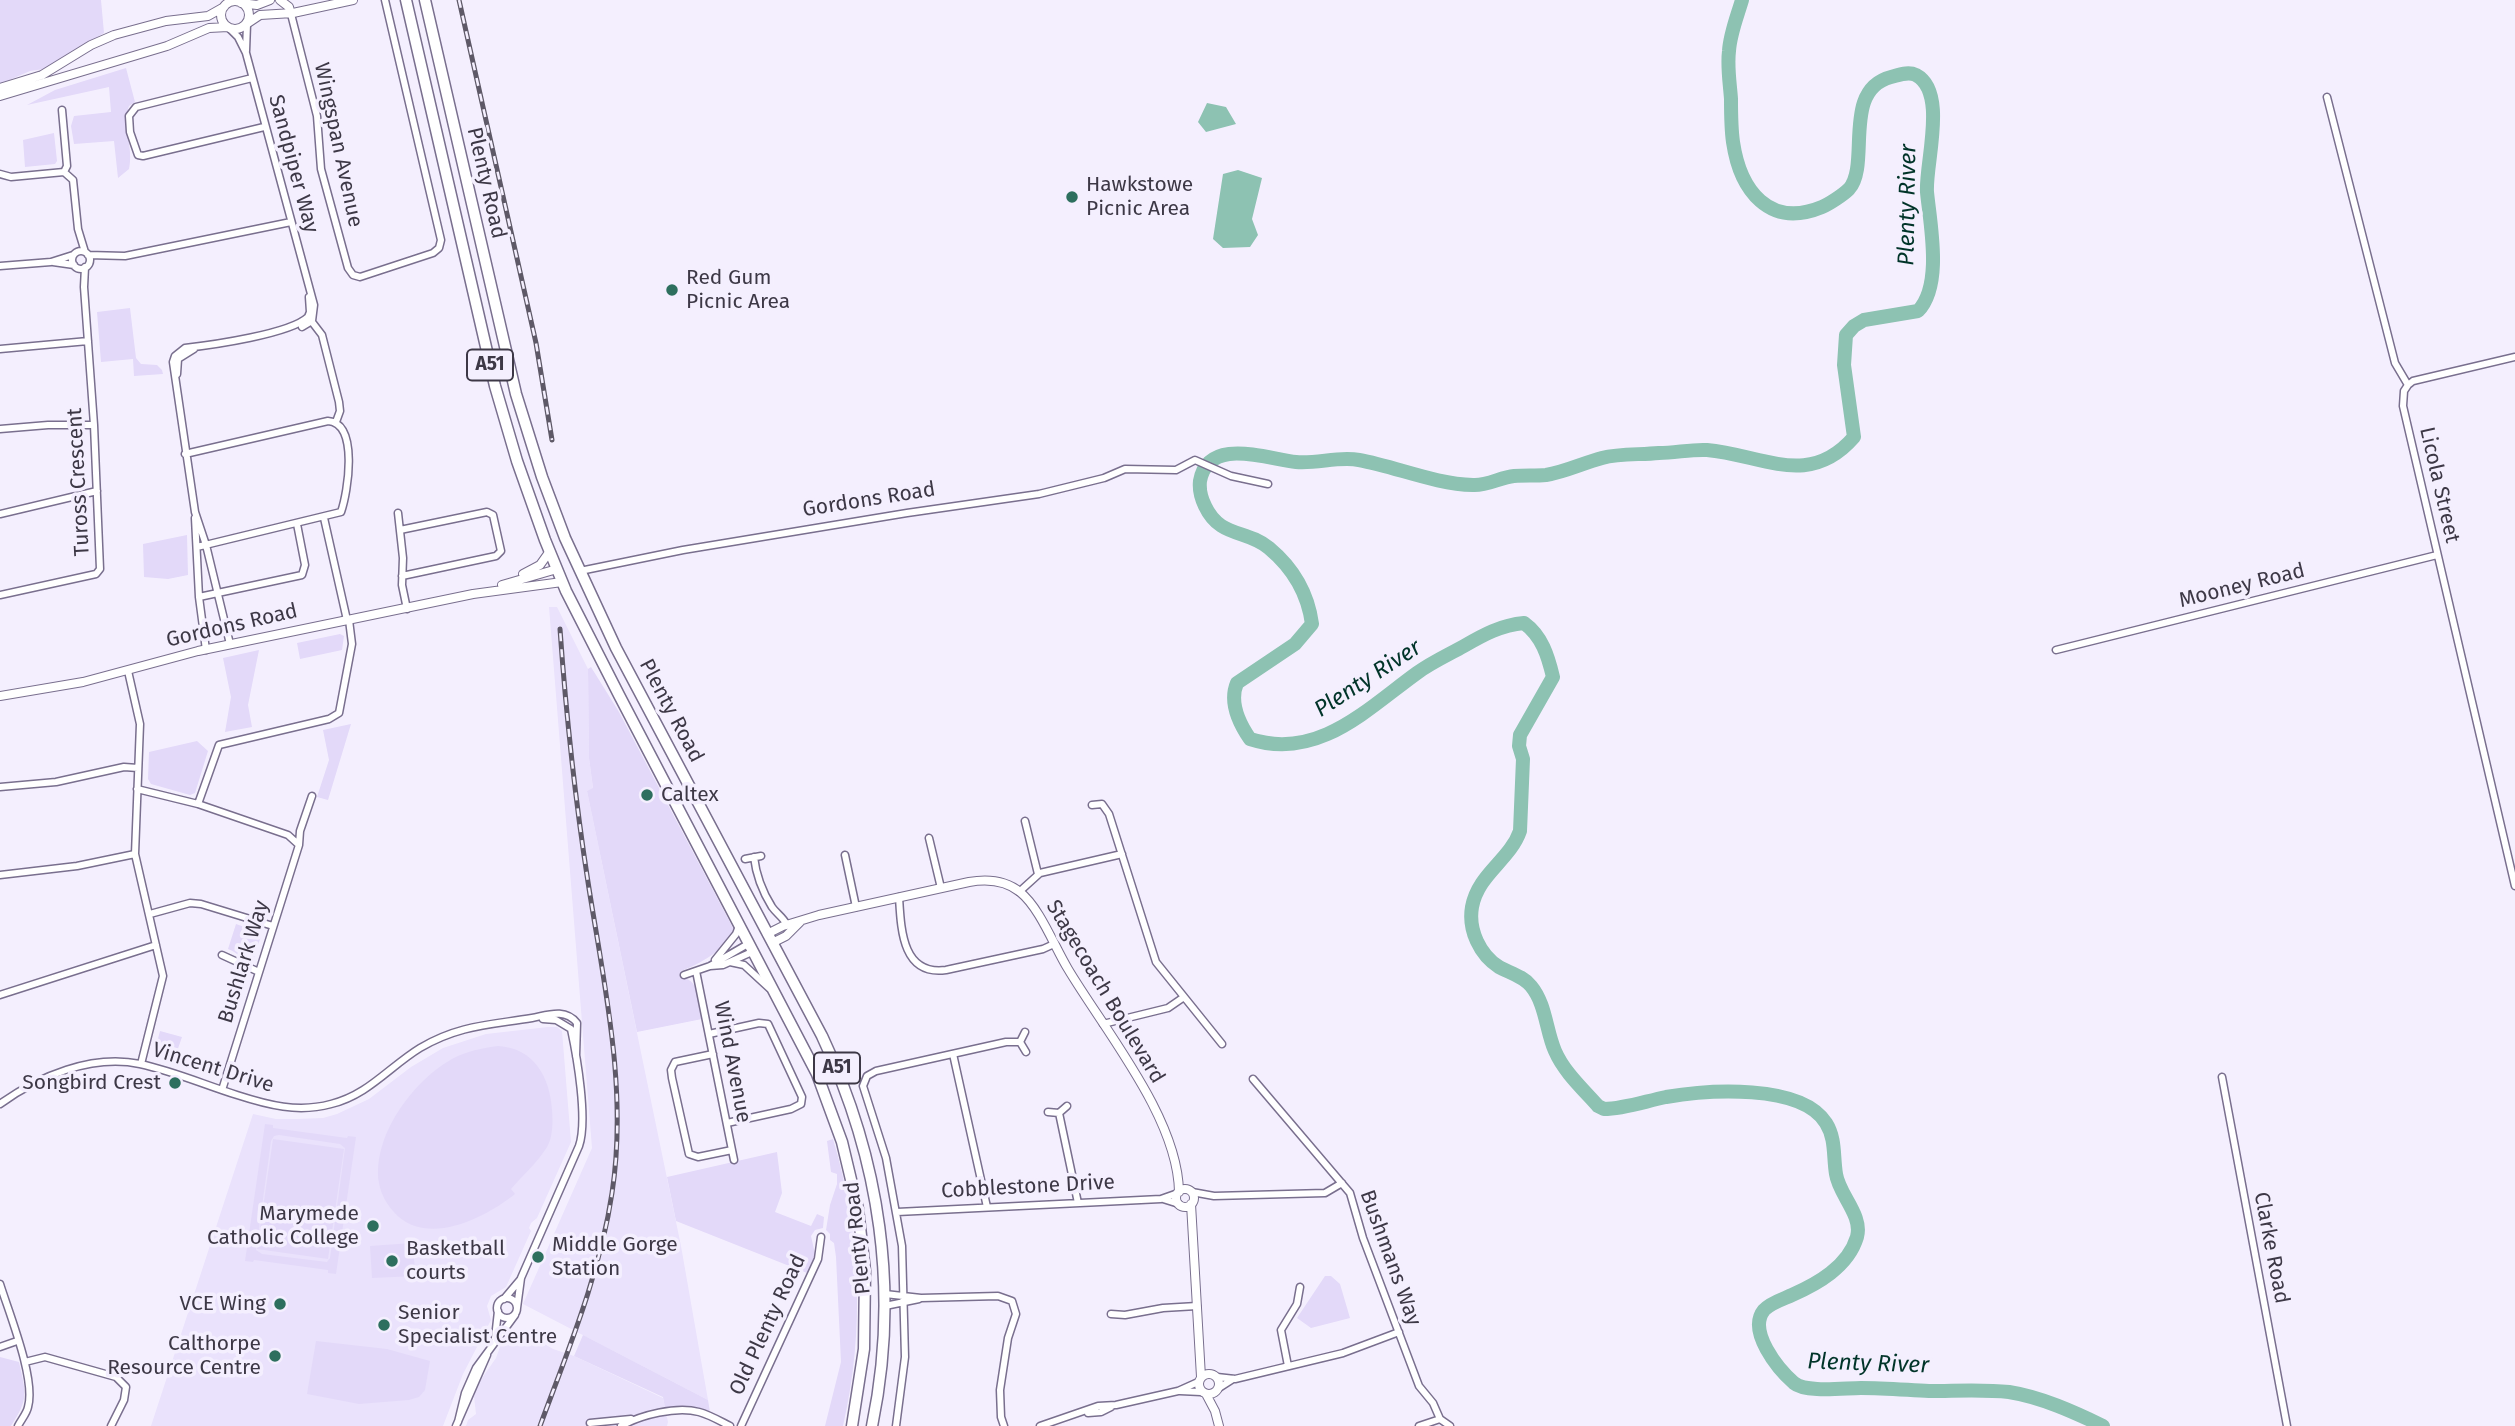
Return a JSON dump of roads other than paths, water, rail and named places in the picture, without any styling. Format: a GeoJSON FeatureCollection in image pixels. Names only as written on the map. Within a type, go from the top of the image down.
{"type":"FeatureCollection","features":[{"type":"Feature","properties":{"kind":"highway","name":"Plenty Road"},"geometry":{"type":"LineString","coordinates":[[406,0],[495,386],[520,470],[550,551],[562,582],[817,1074],[842,1142],[858,1209],[864,1271],[865,1322],[861,1375],[852,1426]]}},
{"type":"Feature","properties":{"kind":"highway","name":"Plenty Road"},"geometry":{"type":"LineString","coordinates":[[425,0],[516,394],[542,477],[579,571],[616,648],[822,1036],[840,1075],[856,1121],[869,1163],[877,1203],[886,1294],[881,1370],[872,1426]]}},
{"type":"Feature","properties":{"kind":"highway"},"geometry":{"type":"LineString","coordinates":[[557,569],[579,571]]}},
{"type":"Feature","properties":{"kind":"highway","name":"Gordons Road"},"geometry":{"type":"LineString","coordinates":[[562,582],[579,571]]}},
{"type":"Feature","properties":{"kind":"highway"},"geometry":{"type":"LineString","coordinates":[[750,948],[770,938]]}},
{"type":"Feature","properties":{"kind":"street"},"geometry":{"type":"LineString","coordinates":[[0,88],[42,75],[114,35],[179,19],[208,16],[232,2],[257,5],[270,0]]}},
{"type":"Feature","properties":{"kind":"street"},"geometry":{"type":"LineString","coordinates":[[280,0],[289,8],[291,14]]}},
{"type":"Feature","properties":{"kind":"street"},"geometry":{"type":"LineString","coordinates":[[0,96],[178,42],[209,28],[241,29],[260,15],[291,14],[353,0]]}},
{"type":"Feature","properties":{"kind":"street","name":"Wingspan Avenue"},"geometry":{"type":"LineString","coordinates":[[291,14],[317,116],[321,169],[348,268],[353,275],[360,277],[433,253],[439,248],[440,240],[385,0]]}},
{"type":"Feature","properties":{"kind":"street"},"geometry":{"type":"LineString","coordinates":[[240,2],[248,9],[247,23]]}},
{"type":"Feature","properties":{"kind":"street"},"geometry":{"type":"LineString","coordinates":[[224,5],[222,20],[229,28]]}},
{"type":"Feature","properties":{"kind":"street","name":"Sandpiper Way"},"geometry":{"type":"LineString","coordinates":[[247,23],[246,52],[252,78],[314,305],[310,319],[321,335],[339,402],[340,411],[336,422],[343,427],[346,436],[347,481],[341,512],[324,518]]}},
{"type":"Feature","properties":{"kind":"street","name":"Sandpiper Way"},"geometry":{"type":"LineString","coordinates":[[229,28],[238,37],[246,52]]}},
{"type":"Feature","properties":{"kind":"street"},"geometry":{"type":"LineString","coordinates":[[82,51],[84,62],[99,66]]}},
{"type":"Feature","properties":{"kind":"street"},"geometry":{"type":"LineString","coordinates":[[252,78],[136,107],[129,116],[130,132],[138,155],[143,156],[264,127]]}},
{"type":"Feature","properties":{"kind":"street","name":"Licola Street"},"geometry":{"type":"LineString","coordinates":[[2327,97],[2395,363],[2407,385],[2403,407],[2515,886]]}},
{"type":"Feature","properties":{"kind":"street"},"geometry":{"type":"LineString","coordinates":[[62,110],[67,166],[64,172]]}},
{"type":"Feature","properties":{"kind":"street"},"geometry":{"type":"LineString","coordinates":[[0,174],[11,177],[64,172],[74,180],[78,229],[75,254],[82,266]]}},
{"type":"Feature","properties":{"kind":"street"},"geometry":{"type":"LineString","coordinates":[[0,266],[51,262],[82,266],[111,256],[161,249],[290,222]]}},
{"type":"Feature","properties":{"kind":"street"},"geometry":{"type":"LineString","coordinates":[[78,229],[87,253],[82,266]]}},
{"type":"Feature","properties":{"kind":"street"},"geometry":{"type":"LineString","coordinates":[[51,262],[75,254],[111,256]]}},
{"type":"Feature","properties":{"kind":"street","name":"Tuross Crescent"},"geometry":{"type":"LineString","coordinates":[[0,595],[96,574],[100,569],[94,425],[82,266]]}},
{"type":"Feature","properties":{"kind":"street"},"geometry":{"type":"LineString","coordinates":[[206,650],[195,512],[177,389],[176,357],[202,346],[295,329],[310,319]]}},
{"type":"Feature","properties":{"kind":"street"},"geometry":{"type":"LineString","coordinates":[[0,349],[88,341]]}},
{"type":"Feature","properties":{"kind":"street"},"geometry":{"type":"LineString","coordinates":[[2407,385],[2413,381],[2515,357]]}},
{"type":"Feature","properties":{"kind":"street"},"geometry":{"type":"LineString","coordinates":[[185,454],[328,421],[336,422]]}},
{"type":"Feature","properties":{"kind":"street"},"geometry":{"type":"LineString","coordinates":[[0,429],[94,425]]}},
{"type":"Feature","properties":{"kind":"street","name":"Gordons Road"},"geometry":{"type":"LineString","coordinates":[[579,571],[683,550],[1039,494],[1104,478],[1125,469],[1176,470],[1195,460],[1223,472],[1268,484]]}},
{"type":"Feature","properties":{"kind":"street"},"geometry":{"type":"LineString","coordinates":[[0,514],[97,491]]}},
{"type":"Feature","properties":{"kind":"street"},"geometry":{"type":"LineString","coordinates":[[195,512],[219,593],[230,645]]}},
{"type":"Feature","properties":{"kind":"street"},"geometry":{"type":"LineString","coordinates":[[400,530],[487,512],[493,515],[501,551],[496,556],[402,576]]}},
{"type":"Feature","properties":{"kind":"street"},"geometry":{"type":"LineString","coordinates":[[398,513],[407,609]]}},
{"type":"Feature","properties":{"kind":"street"},"geometry":{"type":"LineString","coordinates":[[197,547],[324,518],[352,644],[339,713],[329,719],[219,745],[198,804]]}},
{"type":"Feature","properties":{"kind":"street"},"geometry":{"type":"LineString","coordinates":[[200,597],[302,575],[305,563],[297,524]]}},
{"type":"Feature","properties":{"kind":"street"},"geometry":{"type":"LineString","coordinates":[[477,592],[533,570],[550,551]]}},
{"type":"Feature","properties":{"kind":"street","name":"Mooney Road"},"geometry":{"type":"LineString","coordinates":[[2056,650],[2437,555]]}},
{"type":"Feature","properties":{"kind":"street","name":"Gordons Road"},"geometry":{"type":"LineString","coordinates":[[0,696],[50,688],[206,650],[407,609],[557,569]]}},
{"type":"Feature","properties":{"kind":"street","name":"Gordons Road"},"geometry":{"type":"LineString","coordinates":[[477,592],[562,582]]}},
{"type":"Feature","properties":{"kind":"street"},"geometry":{"type":"LineString","coordinates":[[128,671],[140,724],[135,854],[163,976],[141,1064]]}},
{"type":"Feature","properties":{"kind":"street"},"geometry":{"type":"LineString","coordinates":[[0,787],[56,782],[124,768],[138,768]]}},
{"type":"Feature","properties":{"kind":"street"},"geometry":{"type":"LineString","coordinates":[[138,789],[198,804],[288,835],[297,843]]}},
{"type":"Feature","properties":{"kind":"street","name":"Bushlark Way"},"geometry":{"type":"LineString","coordinates":[[222,1090],[313,796]]}},
{"type":"Feature","properties":{"kind":"street"},"geometry":{"type":"LineString","coordinates":[[1092,805],[1101,804],[1105,808],[1156,962],[1222,1044]]}},
{"type":"Feature","properties":{"kind":"street"},"geometry":{"type":"LineString","coordinates":[[1025,821],[1036,875]]}},
{"type":"Feature","properties":{"kind":"street"},"geometry":{"type":"LineString","coordinates":[[929,838],[941,888]]}},
{"type":"Feature","properties":{"kind":"street"},"geometry":{"type":"LineString","coordinates":[[0,875],[76,866],[135,854]]}},
{"type":"Feature","properties":{"kind":"street"},"geometry":{"type":"LineString","coordinates":[[1021,893],[1036,875],[1122,854]]}},
{"type":"Feature","properties":{"kind":"street"},"geometry":{"type":"LineString","coordinates":[[845,855],[856,907]]}},
{"type":"Feature","properties":{"kind":"street"},"geometry":{"type":"LineString","coordinates":[[745,859],[758,857],[758,880],[789,928]]}},
{"type":"Feature","properties":{"kind":"street","name":"Stagecoach Boulevard"},"geometry":{"type":"LineString","coordinates":[[770,938],[800,922],[856,907],[985,880],[1002,883],[1021,893],[1030,903],[1149,1097],[1176,1168],[1179,1192]]}},
{"type":"Feature","properties":{"kind":"street"},"geometry":{"type":"LineString","coordinates":[[896,898],[910,957],[919,966],[930,971],[946,970],[1038,949],[1053,942]]}},
{"type":"Feature","properties":{"kind":"street"},"geometry":{"type":"LineString","coordinates":[[150,914],[190,903],[201,904],[273,926]]}},
{"type":"Feature","properties":{"kind":"street"},"geometry":{"type":"LineString","coordinates":[[713,964],[739,926]]}},
{"type":"Feature","properties":{"kind":"street"},"geometry":{"type":"LineString","coordinates":[[0,995],[156,945]]}},
{"type":"Feature","properties":{"kind":"street"},"geometry":{"type":"LineString","coordinates":[[713,964],[719,966],[730,962],[750,948]]}},
{"type":"Feature","properties":{"kind":"street"},"geometry":{"type":"LineString","coordinates":[[684,975],[750,948]]}},
{"type":"Feature","properties":{"kind":"street"},"geometry":{"type":"LineString","coordinates":[[222,955],[259,972]]}},
{"type":"Feature","properties":{"kind":"street"},"geometry":{"type":"LineString","coordinates":[[730,962],[741,963],[774,991]]}},
{"type":"Feature","properties":{"kind":"street","name":"Wind Avenue"},"geometry":{"type":"LineString","coordinates":[[696,971],[734,1160]]}},
{"type":"Feature","properties":{"kind":"street"},"geometry":{"type":"LineString","coordinates":[[1103,1024],[1168,1008],[1184,997]]}},
{"type":"Feature","properties":{"kind":"street","name":"Vincent Drive"},"geometry":{"type":"LineString","coordinates":[[0,1104],[31,1084],[73,1069],[110,1062],[141,1064],[272,1106],[300,1108],[326,1105],[364,1091],[414,1052],[450,1034],[489,1023],[556,1014],[572,1017],[577,1023],[576,1056]]}},
{"type":"Feature","properties":{"kind":"street","name":"Vincent Drive"},"geometry":{"type":"LineString","coordinates":[[528,1019],[565,1023],[571,1029],[576,1056]]}},
{"type":"Feature","properties":{"kind":"street"},"geometry":{"type":"LineString","coordinates":[[709,1034],[759,1023],[768,1024],[802,1097],[801,1104],[791,1109],[727,1123]]}},
{"type":"Feature","properties":{"kind":"street"},"geometry":{"type":"LineString","coordinates":[[1020,1042],[1025,1032]]}},
{"type":"Feature","properties":{"kind":"street"},"geometry":{"type":"LineString","coordinates":[[896,1426],[905,1357],[902,1246],[886,1158],[864,1081],[876,1071],[1010,1041],[1020,1042]]}},
{"type":"Feature","properties":{"kind":"street"},"geometry":{"type":"LineString","coordinates":[[1020,1042],[1026,1052]]}},
{"type":"Feature","properties":{"kind":"street"},"geometry":{"type":"LineString","coordinates":[[713,1054],[675,1062],[671,1068],[672,1077],[689,1154],[698,1157],[732,1150]]}},
{"type":"Feature","properties":{"kind":"street"},"geometry":{"type":"LineString","coordinates":[[953,1054],[988,1207]]}},
{"type":"Feature","properties":{"kind":"street"},"geometry":{"type":"LineString","coordinates":[[457,1424],[488,1353],[516,1311],[521,1278],[582,1139],[576,1056]]}},
{"type":"Feature","properties":{"kind":"street","name":"Clarke Road"},"geometry":{"type":"LineString","coordinates":[[2221,1077],[2287,1426]]}},
{"type":"Feature","properties":{"kind":"street","name":"Bushmans Way"},"geometry":{"type":"LineString","coordinates":[[1253,1079],[1350,1193],[1363,1238],[1419,1386],[1433,1403],[1440,1419],[1450,1426]]}},
{"type":"Feature","properties":{"kind":"street"},"geometry":{"type":"LineString","coordinates":[[1048,1112],[1059,1113],[1067,1107]]}},
{"type":"Feature","properties":{"kind":"street"},"geometry":{"type":"LineString","coordinates":[[1059,1113],[1078,1203]]}},
{"type":"Feature","properties":{"kind":"street","name":"Stagecoach Boulevard"},"geometry":{"type":"LineString","coordinates":[[1176,1168],[1191,1191]]}},
{"type":"Feature","properties":{"kind":"street"},"geometry":{"type":"LineString","coordinates":[[1192,1223],[1177,1197],[1183,1189],[1214,1196],[1325,1193],[1342,1183]]}},
{"type":"Feature","properties":{"kind":"street"},"geometry":{"type":"LineString","coordinates":[[1191,1191],[1194,1199],[1192,1223],[1202,1386],[1215,1411],[1219,1426]]}},
{"type":"Feature","properties":{"kind":"street","name":"Cobblestone Drive"},"geometry":{"type":"LineString","coordinates":[[1161,1199],[1179,1192]]}},
{"type":"Feature","properties":{"kind":"street"},"geometry":{"type":"LineString","coordinates":[[1180,1204],[1192,1204],[1214,1196]]}},
{"type":"Feature","properties":{"kind":"street","name":"Cobblestone Drive"},"geometry":{"type":"LineString","coordinates":[[897,1212],[1161,1199],[1180,1204]]}},
{"type":"Feature","properties":{"kind":"street","name":"Old Plenty Road"},"geometry":{"type":"LineString","coordinates":[[741,1426],[818,1259],[821,1237]]}},
{"type":"Feature","properties":{"kind":"street"},"geometry":{"type":"LineString","coordinates":[[495,1340],[498,1304],[521,1278]]}},
{"type":"Feature","properties":{"kind":"street"},"geometry":{"type":"LineString","coordinates":[[0,1284],[25,1362],[30,1387],[28,1407],[18,1426]]}},
{"type":"Feature","properties":{"kind":"street"},"geometry":{"type":"LineString","coordinates":[[1288,1366],[1281,1330],[1297,1304],[1300,1287]]}},
{"type":"Feature","properties":{"kind":"street"},"geometry":{"type":"LineString","coordinates":[[886,1294],[904,1299]]}},
{"type":"Feature","properties":{"kind":"street"},"geometry":{"type":"LineString","coordinates":[[885,1306],[904,1299],[998,1296],[1008,1298],[1013,1303],[1016,1314],[1000,1390],[1003,1426]]}},
{"type":"Feature","properties":{"kind":"street"},"geometry":{"type":"LineString","coordinates":[[502,1300],[512,1300],[516,1311]]}},
{"type":"Feature","properties":{"kind":"street"},"geometry":{"type":"LineString","coordinates":[[1111,1314],[1125,1315],[1163,1308],[1197,1306]]}},
{"type":"Feature","properties":{"kind":"street"},"geometry":{"type":"LineString","coordinates":[[498,1311],[505,1318],[516,1311]]}},
{"type":"Feature","properties":{"kind":"street"},"geometry":{"type":"LineString","coordinates":[[1202,1386],[1214,1376],[1235,1378],[1288,1366],[1353,1350],[1399,1332]]}},
{"type":"Feature","properties":{"kind":"street"},"geometry":{"type":"LineString","coordinates":[[0,1347],[17,1341]]}},
{"type":"Feature","properties":{"kind":"street"},"geometry":{"type":"LineString","coordinates":[[457,1424],[469,1382],[488,1353]]}},
{"type":"Feature","properties":{"kind":"street"},"geometry":{"type":"LineString","coordinates":[[1201,1354],[1214,1376],[1218,1390],[1215,1411]]}},
{"type":"Feature","properties":{"kind":"street"},"geometry":{"type":"LineString","coordinates":[[25,1362],[45,1357],[116,1377],[126,1387],[124,1400],[111,1426]]}},
{"type":"Feature","properties":{"kind":"street"},"geometry":{"type":"LineString","coordinates":[[1040,1426],[1079,1414],[1101,1412],[1116,1405],[1202,1386],[1218,1390],[1235,1378]]}},
{"type":"Feature","properties":{"kind":"street"},"geometry":{"type":"LineString","coordinates":[[586,1425],[690,1410],[730,1426]]}},
{"type":"Feature","properties":{"kind":"street"},"geometry":{"type":"LineString","coordinates":[[621,1426],[636,1419]]}},
{"type":"Feature","properties":{"kind":"street"},"geometry":{"type":"LineString","coordinates":[[1419,1426],[1440,1419]]}},
{"type":"Feature","properties":{"kind":"street"},"geometry":{"type":"LineString","coordinates":[[586,1425],[600,1426]]}},
{"type":"Feature","properties":{"kind":"waterway","name":"Plenty River"},"geometry":{"type":"LineString","coordinates":[[1742,0],[1728,57],[1733,142],[1742,176],[1760,201],[1772,209],[1787,213],[1803,212],[1825,206],[1849,189],[1858,163],[1860,128],[1866,96],[1876,85],[1891,77],[1913,74],[1926,84],[1931,97],[1933,129],[1927,180],[1933,254],[1930,286],[1926,300],[1918,311],[1864,320],[1846,335],[1844,365],[1854,437],[1837,453],[1820,462],[1802,465],[1785,465],[1728,453],[1695,450],[1609,456],[1553,474],[1509,477],[1478,485],[1444,482],[1351,459],[1296,462],[1240,453],[1226,454],[1214,459],[1205,467],[1200,481],[1205,506],[1218,523],[1260,542],[1285,564],[1303,592],[1312,624],[1295,644],[1237,683],[1234,698],[1236,712],[1250,739],[1275,744],[1298,743],[1320,737],[1360,716],[1434,662],[1492,631],[1524,623],[1540,640],[1553,677],[1520,735],[1519,746],[1523,759],[1520,831],[1475,895],[1471,916],[1474,933],[1481,949],[1492,962],[1531,986],[1540,1001],[1559,1059],[1598,1106],[1604,1109],[1619,1108],[1666,1097],[1705,1092],[1752,1092],[1796,1101],[1814,1110],[1826,1123],[1833,1141],[1838,1182],[1857,1221],[1857,1237],[1853,1248],[1839,1266],[1811,1286],[1773,1303],[1764,1310],[1759,1328],[1767,1349],[1780,1369],[1794,1383],[1807,1388],[1979,1390],[2021,1394],[2069,1410],[2103,1426]]}},
{"type":"Feature","properties":{"kind":"railway"},"geometry":{"type":"LineString","coordinates":[[459,0],[536,343],[552,440]]}},
{"type":"Feature","properties":{"kind":"railway"},"geometry":{"type":"LineString","coordinates":[[540,1426],[600,1253],[612,1193],[617,1115],[612,1037],[579,819],[560,629]]}},
{"type":"Feature","properties":{"kind":"place","name":"Hawkstowe Picnic Area"},"geometry":{"type":"Point","coordinates":[1072,197]}},
{"type":"Feature","properties":{"kind":"place","name":"Red Gum Picnic Area"},"geometry":{"type":"Point","coordinates":[672,290]}},
{"type":"Feature","properties":{"kind":"place","name":"Caltex"},"geometry":{"type":"Point","coordinates":[647,795]}},
{"type":"Feature","properties":{"kind":"place","name":"Songbird Crest"},"geometry":{"type":"Point","coordinates":[175,1083]}},
{"type":"Feature","properties":{"kind":"place","name":"Marymede Catholic College"},"geometry":{"type":"Point","coordinates":[373,1226]}},
{"type":"Feature","properties":{"kind":"place","name":"Middle Gorge Station"},"geometry":{"type":"Point","coordinates":[538,1257]}},
{"type":"Feature","properties":{"kind":"place","name":"Basketball courts"},"geometry":{"type":"Point","coordinates":[392,1261]}},
{"type":"Feature","properties":{"kind":"place","name":"VCE Wing"},"geometry":{"type":"Point","coordinates":[280,1304]}},
{"type":"Feature","properties":{"kind":"place","name":"Senior Specialist Centre"},"geometry":{"type":"Point","coordinates":[384,1325]}},
{"type":"Feature","properties":{"kind":"place","name":"Calthorpe Resource Centre"},"geometry":{"type":"Point","coordinates":[275,1356]}}]}
